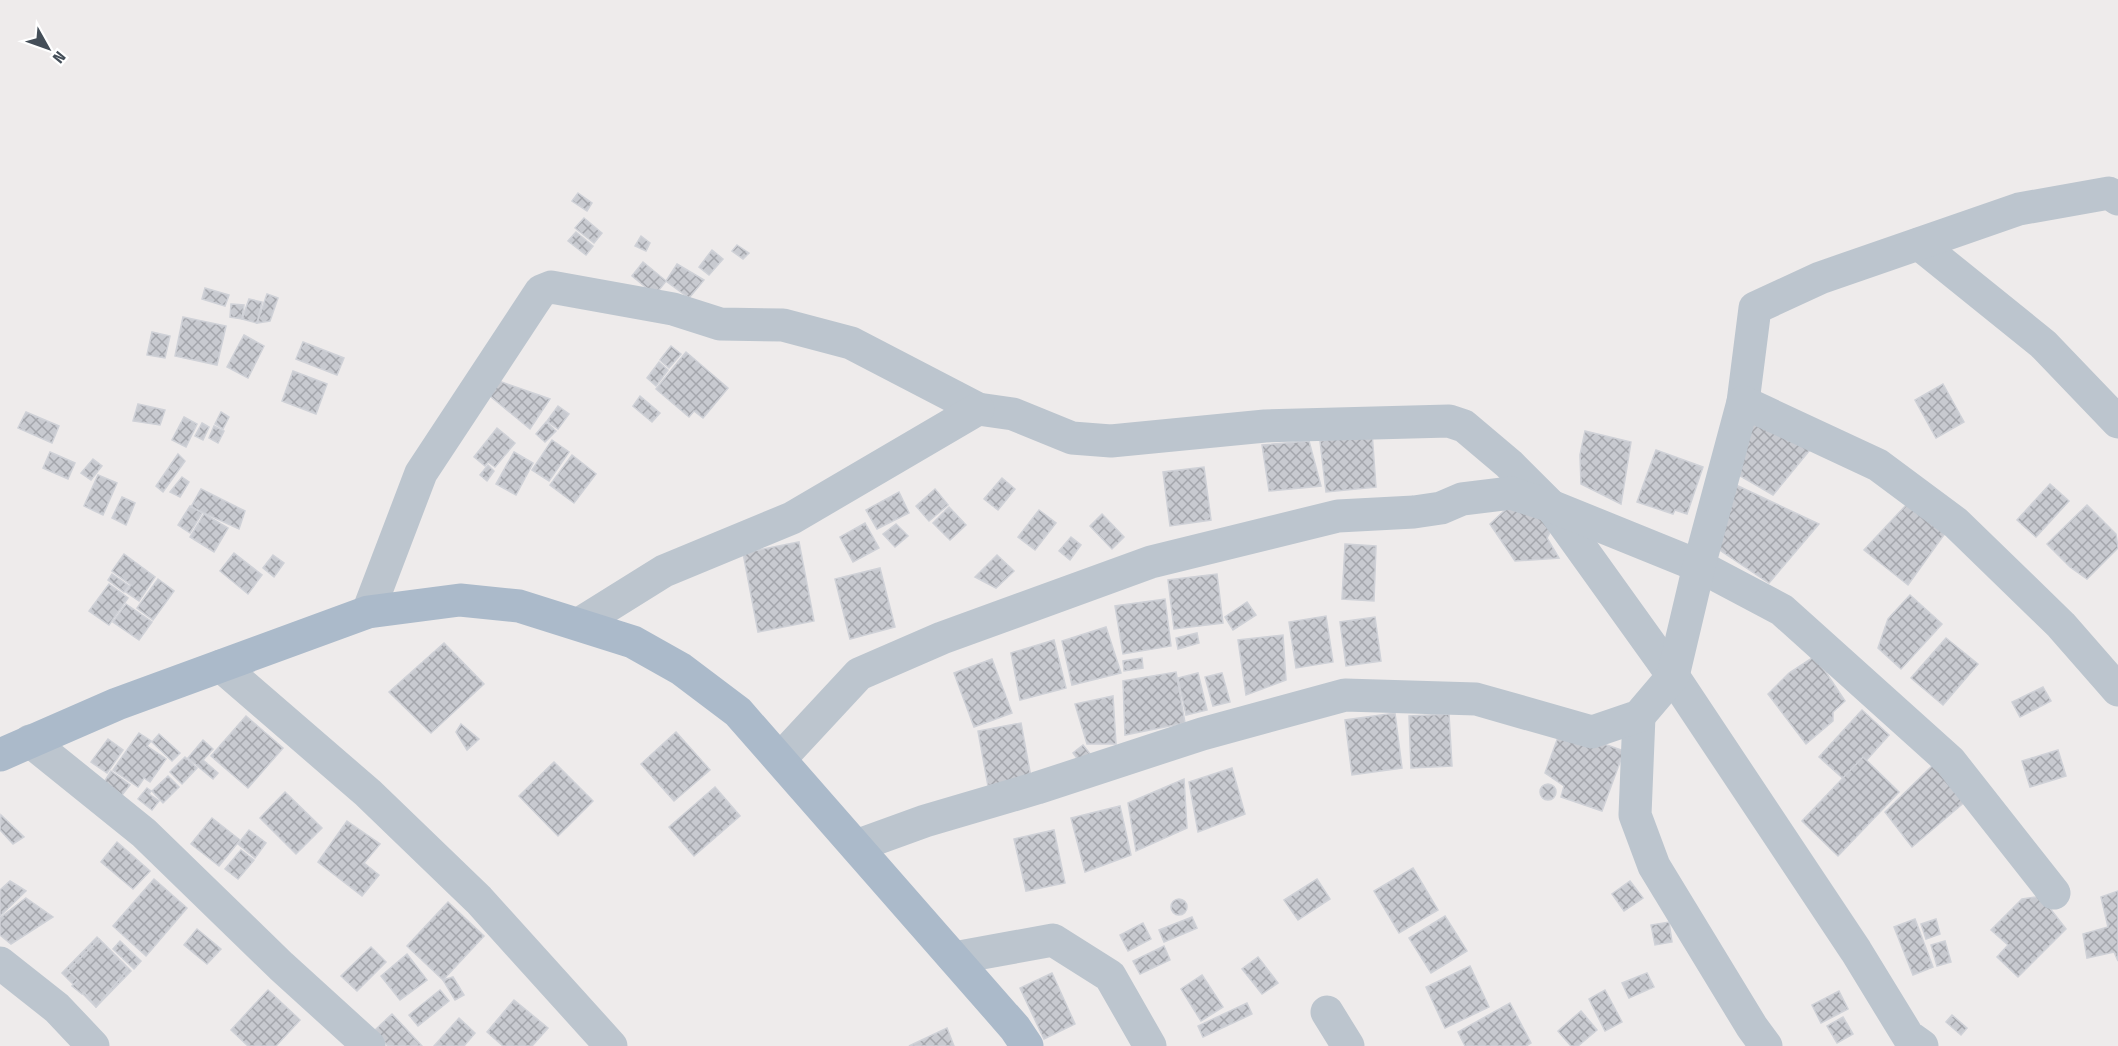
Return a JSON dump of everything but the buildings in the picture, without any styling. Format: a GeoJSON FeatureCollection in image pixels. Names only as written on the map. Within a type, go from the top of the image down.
{"type":"FeatureCollection","features":[{"type":"Feature","properties":{"kind":"main road"},"geometry":{"type":"LineString","coordinates":[[0,754],[117,704],[368,612],[460,600],[519,606],[633,642],[681,669],[738,712],[1015,1028],[1027,1046]]}},
{"type":"Feature","properties":{"kind":"street"},"geometry":{"type":"LineString","coordinates":[[856,846],[925,821],[1037,788],[1202,734],[1345,695],[1476,699],[1592,732],[1639,716],[1673,676],[1699,566],[1743,402],[1755,308],[1820,278],[2019,209],[2109,193],[2118,199]]}},
{"type":"Feature","properties":{"kind":"street"},"geometry":{"type":"LineString","coordinates":[[1919,244],[2043,344],[2118,422]]}},
{"type":"Feature","properties":{"kind":"street"},"geometry":{"type":"LineString","coordinates":[[368,612],[421,472],[532,303],[541,291],[550,287],[674,309],[720,324],[783,325],[851,343],[978,409],[1012,414],[1072,438],[1111,441],[1265,426],[1449,421],[1464,426],[1509,464],[1551,506],[1673,676],[1856,951],[1904,1043]]}},
{"type":"Feature","properties":{"kind":"street"},"geometry":{"type":"LineString","coordinates":[[1743,402],[1878,465],[1956,524],[2061,625],[2118,690]]}},
{"type":"Feature","properties":{"kind":"street"},"geometry":{"type":"LineString","coordinates":[[579,624],[664,571],[792,518],[978,409]]}},
{"type":"Feature","properties":{"kind":"street"},"geometry":{"type":"LineString","coordinates":[[780,759],[859,674],[942,638],[1151,562],[1338,516],[1414,512],[1441,508],[1462,498],[1511,493],[1551,506],[1699,566],[1782,610],[1950,761],[2054,893]]}},
{"type":"Feature","properties":{"kind":"street"},"geometry":{"type":"LineString","coordinates":[[221,666],[368,793],[479,900],[611,1046]]}},
{"type":"Feature","properties":{"kind":"street"},"geometry":{"type":"LineString","coordinates":[[1639,716],[1635,815],[1654,866],[1752,1027],[1766,1046]]}},
{"type":"Feature","properties":{"kind":"street"},"geometry":{"type":"LineString","coordinates":[[30,741],[144,833],[281,966],[369,1046]]}},
{"type":"Feature","properties":{"kind":"street"},"geometry":{"type":"LineString","coordinates":[[954,958],[1053,940],[1110,976],[1150,1046]]}},
{"type":"Feature","properties":{"kind":"street"},"geometry":{"type":"LineString","coordinates":[[0,963],[57,1008],[93,1046]]}},
{"type":"Feature","properties":{"kind":"street"},"geometry":{"type":"LineString","coordinates":[[1327,1012],[1348,1046]]}}]}
